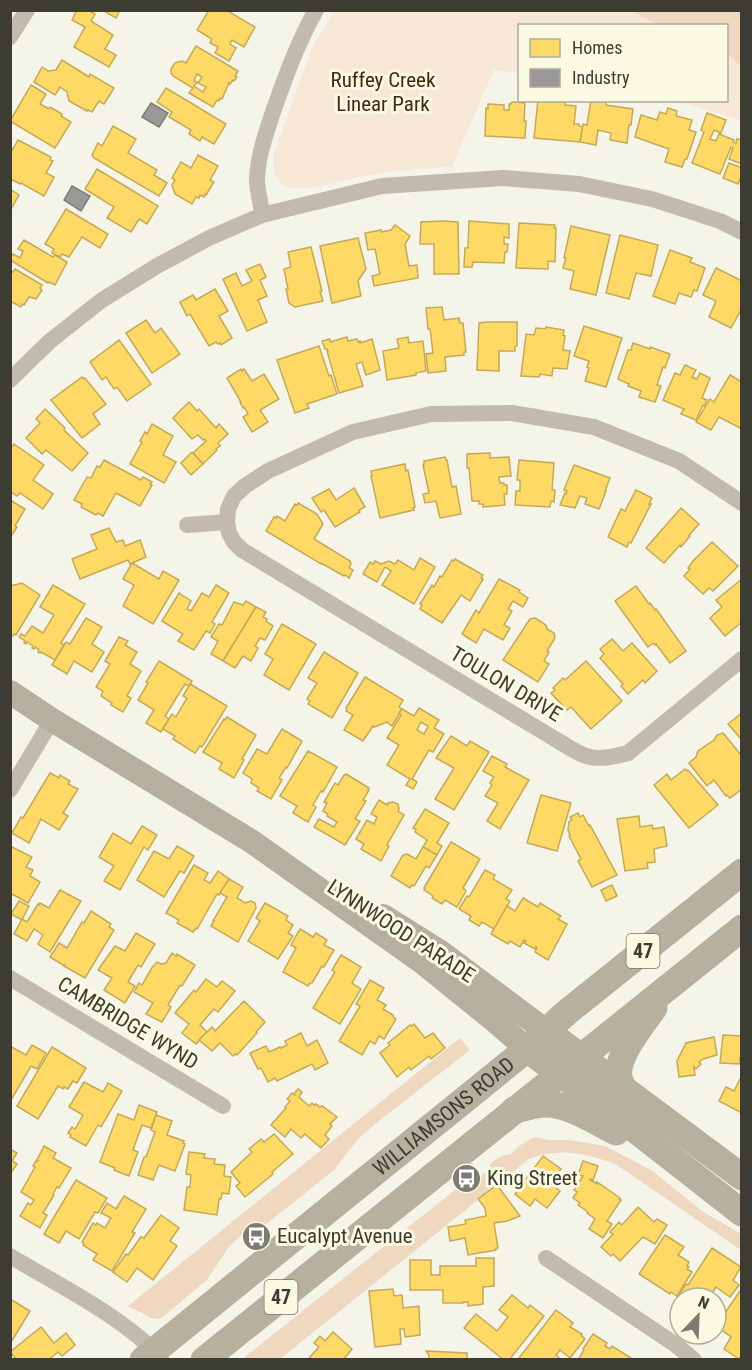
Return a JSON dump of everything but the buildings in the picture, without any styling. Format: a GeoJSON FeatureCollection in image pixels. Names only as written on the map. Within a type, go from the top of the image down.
{"type":"FeatureCollection","features":[{"type":"Feature","properties":{"kind":"main road","name":"LYNNWOOD PARADE"},"geometry":{"type":"LineString","coordinates":[[10,692],[251,841],[318,876],[442,953],[536,1040]]}},
{"type":"Feature","properties":{"kind":"main road","name":"WILLIAMSONS ROAD"},"geometry":{"type":"LineString","coordinates":[[153,1357],[566,1013],[741,872]]}},
{"type":"Feature","properties":{"kind":"main road","name":"WILLIAMSONS ROAD"},"geometry":{"type":"LineString","coordinates":[[204,1359],[741,928]]}},
{"type":"Feature","properties":{"kind":"main road"},"geometry":{"type":"LineString","coordinates":[[625,1091],[619,1078],[620,1061],[640,1027],[675,981]]}},
{"type":"Feature","properties":{"kind":"main road"},"geometry":{"type":"LineString","coordinates":[[536,1040],[581,1057],[741,1177]]}},
{"type":"Feature","properties":{"kind":"main road"},"geometry":{"type":"LineString","coordinates":[[536,1040],[560,1074],[741,1212]]}},
{"type":"Feature","properties":{"kind":"main road"},"geometry":{"type":"LineString","coordinates":[[514,1110],[547,1104],[577,1112],[681,1166]]}},
{"type":"Feature","properties":{"kind":"street"},"geometry":{"type":"LineString","coordinates":[[10,37],[27,10]]}},
{"type":"Feature","properties":{"kind":"street"},"geometry":{"type":"LineString","coordinates":[[262,215],[257,182],[268,127],[286,74],[316,10]]}},
{"type":"Feature","properties":{"kind":"street"},"geometry":{"type":"LineString","coordinates":[[10,380],[50,341],[102,300],[208,238],[262,215],[382,186],[503,178],[579,184],[652,199],[720,221],[741,232]]}},
{"type":"Feature","properties":{"kind":"street"},"geometry":{"type":"LineString","coordinates":[[187,525],[226,522],[228,509],[234,496],[244,486],[268,471],[353,432],[431,414],[512,413],[594,428],[679,461],[741,502]]}},
{"type":"Feature","properties":{"kind":"street","name":"TOULON DRIVE"},"geometry":{"type":"LineString","coordinates":[[226,522],[234,543],[242,550],[588,757],[608,758],[628,753],[741,659]]}},
{"type":"Feature","properties":{"kind":"street"},"geometry":{"type":"LineString","coordinates":[[10,789],[52,720]]}},
{"type":"Feature","properties":{"kind":"street","name":"CAMBRIDGE WYND"},"geometry":{"type":"LineString","coordinates":[[10,978],[223,1106]]}},
{"type":"Feature","properties":{"kind":"street"},"geometry":{"type":"LineString","coordinates":[[10,1256],[111,1316],[146,1342],[153,1357]]}},
{"type":"Feature","properties":{"kind":"street"},"geometry":{"type":"LineString","coordinates":[[546,1258],[694,1359]]}},
{"type":"Feature","properties":{"kind":"green space","name":"Ruffey Creek Linear Park"},"geometry":{"type":"Polygon","coordinates":[[[686,10],[703,24],[518,24],[518,73],[494,70],[452,166],[380,173],[319,186],[292,188],[282,184],[276,176],[273,156],[312,48],[334,11],[686,10]]]}},
{"type":"Feature","properties":{"kind":"green space"},"geometry":{"type":"Polygon","coordinates":[[[728,46],[741,58],[741,120],[679,102],[728,102],[728,46]]]}},
{"type":"Feature","properties":{"kind":"shaded area"},"geometry":{"type":"Polygon","coordinates":[[[633,11],[741,11],[741,66],[728,55],[728,24],[655,24],[633,11]]]}},
{"type":"Feature","properties":{"kind":"shaded area"},"geometry":{"type":"Polygon","coordinates":[[[460,1038],[470,1050],[358,1139],[334,1170],[265,1225],[241,1236],[230,1245],[207,1280],[160,1319],[151,1318],[128,1306],[460,1038]]]}},
{"type":"Feature","properties":{"kind":"shaded area"},"geometry":{"type":"Polygon","coordinates":[[[534,1137],[605,1146],[651,1170],[702,1211],[741,1234],[741,1250],[617,1165],[595,1157],[573,1153],[540,1155],[529,1159],[280,1359],[241,1360],[470,1178],[474,1182],[486,1172],[492,1162],[511,1154],[534,1137]]]}},
{"type":"Feature","properties":{"kind":"place","name":"King Street"},"geometry":{"type":"Point","coordinates":[466,1178]}},
{"type":"Feature","properties":{"kind":"place","name":"Eucalypt Avenue"},"geometry":{"type":"Point","coordinates":[256,1236]}}]}
